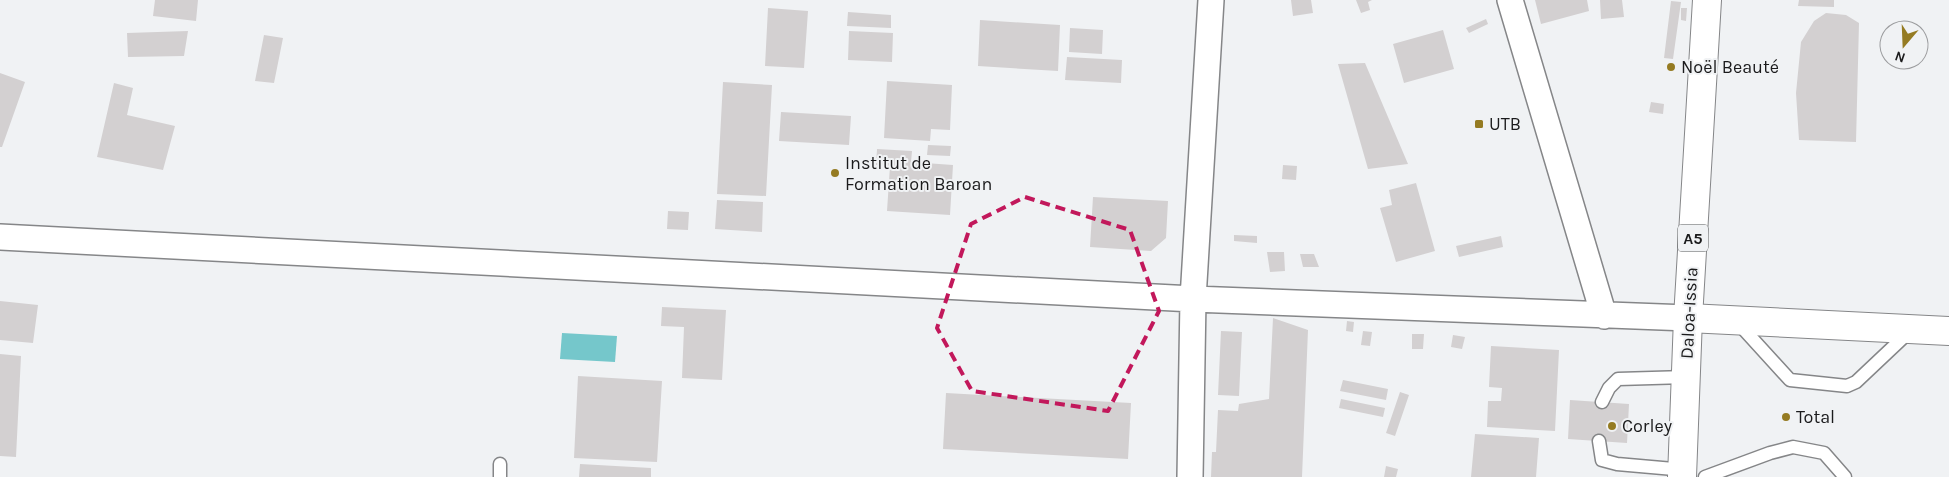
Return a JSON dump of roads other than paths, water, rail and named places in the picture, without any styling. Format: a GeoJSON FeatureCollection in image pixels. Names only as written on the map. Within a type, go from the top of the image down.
{"type":"FeatureCollection","features":[{"type":"Feature","properties":{"kind":"main road","name":"Daloa-Issia"},"geometry":{"type":"LineString","coordinates":[[1696,475],[1686,377],[1707,0]]}},
{"type":"Feature","properties":{"kind":"main road"},"geometry":{"type":"LineString","coordinates":[[1688,318],[1949,331]]}},
{"type":"Feature","properties":{"kind":"street"},"geometry":{"type":"LineString","coordinates":[[1190,477],[1193,299],[1211,0]]}},
{"type":"Feature","properties":{"kind":"street"},"geometry":{"type":"LineString","coordinates":[[1510,0],[1604,316]]}},
{"type":"Feature","properties":{"kind":"street"},"geometry":{"type":"LineString","coordinates":[[0,237],[1193,299],[1688,318]]}},
{"type":"Feature","properties":{"kind":"lane"},"geometry":{"type":"LineString","coordinates":[[1737,321],[1790,380],[1847,386],[1856,382],[1912,329]]}},
{"type":"Feature","properties":{"kind":"lane"},"geometry":{"type":"LineString","coordinates":[[1602,402],[1609,388],[1618,379],[1686,377]]}},
{"type":"Feature","properties":{"kind":"lane"},"geometry":{"type":"LineString","coordinates":[[1599,441],[1602,460],[1617,464],[1696,475],[1794,447],[1824,453],[1845,477]]}},
{"type":"Feature","properties":{"kind":"water"},"geometry":{"type":"Polygon","coordinates":[[[562,333],[617,336],[615,362],[560,359],[562,333]]]}},
{"type":"Feature","properties":{"kind":"place","name":"Noël Beauté"},"geometry":{"type":"Point","coordinates":[1671,67]}},
{"type":"Feature","properties":{"kind":"place","name":"UTB"},"geometry":{"type":"Point","coordinates":[1479,124]}},
{"type":"Feature","properties":{"kind":"place","name":"Institut de Formation Baroan"},"geometry":{"type":"Point","coordinates":[835,173]}},
{"type":"Feature","properties":{"kind":"place","name":"Total"},"geometry":{"type":"Point","coordinates":[1786,417]}},
{"type":"Feature","properties":{"kind":"place","name":"Corley"},"geometry":{"type":"Point","coordinates":[1612,426]}}]}
